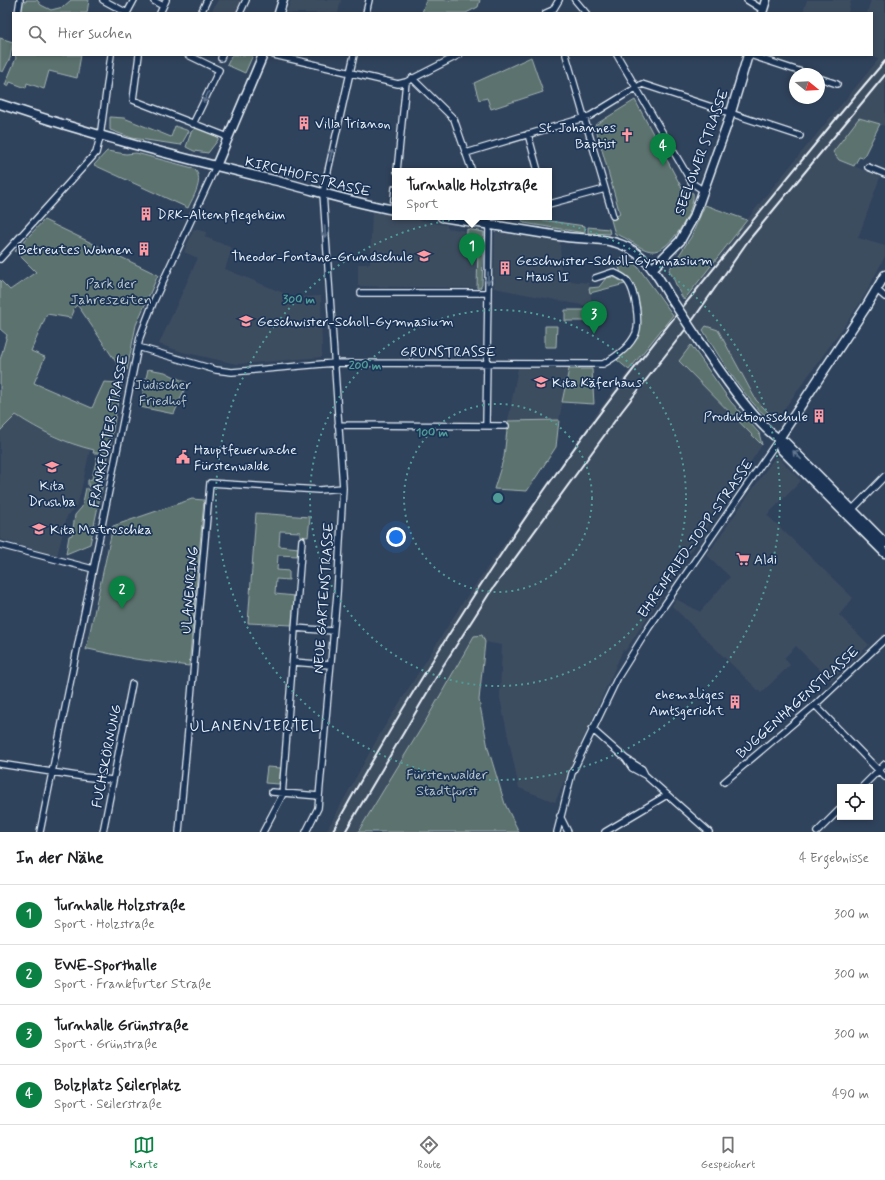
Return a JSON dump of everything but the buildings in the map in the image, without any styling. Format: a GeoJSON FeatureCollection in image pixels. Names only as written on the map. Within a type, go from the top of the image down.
{"type":"FeatureCollection","features":[{"type":"Feature","properties":{"kind":"street"},"geometry":{"type":"LineString","coordinates":[[18,12],[20,0]]}},
{"type":"Feature","properties":{"kind":"street"},"geometry":{"type":"LineString","coordinates":[[103,0],[125,12]]}},
{"type":"Feature","properties":{"kind":"street"},"geometry":{"type":"LineString","coordinates":[[128,12],[134,0]]}},
{"type":"Feature","properties":{"kind":"street"},"geometry":{"type":"LineString","coordinates":[[160,12],[166,0]]}},
{"type":"Feature","properties":{"kind":"street"},"geometry":{"type":"LineString","coordinates":[[201,12],[207,0]]}},
{"type":"Feature","properties":{"kind":"street"},"geometry":{"type":"LineString","coordinates":[[240,12],[246,0]]}},
{"type":"Feature","properties":{"kind":"street"},"geometry":{"type":"LineString","coordinates":[[279,12],[283,0]]}},
{"type":"Feature","properties":{"kind":"street"},"geometry":{"type":"LineString","coordinates":[[366,12],[369,0]]}},
{"type":"Feature","properties":{"kind":"street"},"geometry":{"type":"LineString","coordinates":[[553,11],[560,0]]}},
{"type":"Feature","properties":{"kind":"street"},"geometry":{"type":"LineString","coordinates":[[575,0],[585,12]]}},
{"type":"Feature","properties":{"kind":"street"},"geometry":{"type":"LineString","coordinates":[[747,0],[762,11],[766,0]]}},
{"type":"Feature","properties":{"kind":"street"},"geometry":{"type":"LineString","coordinates":[[154,2],[163,6]]}},
{"type":"Feature","properties":{"kind":"street"},"geometry":{"type":"LineString","coordinates":[[0,259],[96,153],[100,137],[111,56]]}},
{"type":"Feature","properties":{"kind":"street"},"geometry":{"type":"LineString","coordinates":[[139,56],[133,100],[228,137]]}},
{"type":"Feature","properties":{"kind":"street"},"geometry":{"type":"LineString","coordinates":[[190,56],[219,70],[193,124]]}},
{"type":"Feature","properties":{"kind":"street","name":"FRANKFURTER STRASSE"},"geometry":{"type":"LineString","coordinates":[[40,832],[138,348],[153,303],[216,166],[263,56]]}},
{"type":"Feature","properties":{"kind":"street"},"geometry":{"type":"LineString","coordinates":[[278,56],[398,84],[406,82],[458,56]]}},
{"type":"Feature","properties":{"kind":"street","name":"NEUE GARTENSTRASSE"},"geometry":{"type":"LineString","coordinates":[[306,832],[318,808],[333,632],[343,488],[323,193],[354,56]]}},
{"type":"Feature","properties":{"kind":"street"},"geometry":{"type":"LineString","coordinates":[[566,56],[583,119],[613,216]]}},
{"type":"Feature","properties":{"kind":"street"},"geometry":{"type":"LineString","coordinates":[[618,56],[692,183],[704,191]]}},
{"type":"Feature","properties":{"kind":"street","name":"SEELOWER STRASSE"},"geometry":{"type":"LineString","coordinates":[[652,269],[680,241],[695,214],[749,56]]}},
{"type":"Feature","properties":{"kind":"street"},"geometry":{"type":"LineString","coordinates":[[752,56],[789,68]]}},
{"type":"Feature","properties":{"kind":"street"},"geometry":{"type":"LineString","coordinates":[[412,78],[454,119],[471,168]]}},
{"type":"Feature","properties":{"kind":"street"},"geometry":{"type":"LineString","coordinates":[[825,80],[837,84]]}},
{"type":"Feature","properties":{"kind":"street"},"geometry":{"type":"LineString","coordinates":[[397,168],[406,82]]}},
{"type":"Feature","properties":{"kind":"street"},"geometry":{"type":"LineString","coordinates":[[466,153],[583,119],[642,84],[800,136]]}},
{"type":"Feature","properties":{"kind":"street","name":"KIRCHHOFSTRASSE"},"geometry":{"type":"LineString","coordinates":[[0,104],[100,137],[323,193],[357,203],[392,209]]}},
{"type":"Feature","properties":{"kind":"street"},"geometry":{"type":"LineString","coordinates":[[528,134],[537,168]]}},
{"type":"Feature","properties":{"kind":"street"},"geometry":{"type":"LineString","coordinates":[[868,167],[885,174]]}},
{"type":"Feature","properties":{"kind":"street"},"geometry":{"type":"LineString","coordinates":[[552,203],[605,189]]}},
{"type":"Feature","properties":{"kind":"street"},"geometry":{"type":"LineString","coordinates":[[476,220],[584,240],[609,241],[632,250],[652,269],[726,381],[750,411],[778,440],[781,449],[850,513],[885,543]]}},
{"type":"Feature","properties":{"kind":"street"},"geometry":{"type":"LineString","coordinates":[[486,426],[488,221]]}},
{"type":"Feature","properties":{"kind":"street","name":"GRÜNSTRASSE"},"geometry":{"type":"LineString","coordinates":[[138,348],[222,372],[242,372],[334,363],[603,364],[615,357],[626,347],[636,333],[638,320],[635,302],[629,282],[622,276],[613,272],[595,278]]}},
{"type":"Feature","properties":{"kind":"street","name":"EHRENFRIED-JOPP-STRASSE"},"geometry":{"type":"LineString","coordinates":[[557,832],[572,773],[618,677],[648,629],[778,440],[877,290],[885,275]]}},
{"type":"Feature","properties":{"kind":"street"},"geometry":{"type":"LineString","coordinates":[[877,290],[885,296]]}},
{"type":"Feature","properties":{"kind":"street"},"geometry":{"type":"LineString","coordinates":[[361,293],[488,293]]}},
{"type":"Feature","properties":{"kind":"street"},"geometry":{"type":"LineString","coordinates":[[338,425],[506,426]]}},
{"type":"Feature","properties":{"kind":"street"},"geometry":{"type":"LineString","coordinates":[[850,513],[885,476]]}},
{"type":"Feature","properties":{"kind":"street","name":"ULANENRING"},"geometry":{"type":"LineString","coordinates":[[179,832],[210,483],[319,490],[343,488]]}},
{"type":"Feature","properties":{"kind":"street"},"geometry":{"type":"LineString","coordinates":[[850,513],[885,553]]}},
{"type":"Feature","properties":{"kind":"street"},"geometry":{"type":"LineString","coordinates":[[263,832],[282,793],[302,540]]}},
{"type":"Feature","properties":{"kind":"street"},"geometry":{"type":"LineString","coordinates":[[0,544],[93,569]]}},
{"type":"Feature","properties":{"kind":"street"},"geometry":{"type":"LineString","coordinates":[[296,628],[333,632]]}},
{"type":"Feature","properties":{"kind":"street","name":"BUGGENHAGENSTRASSE"},"geometry":{"type":"LineString","coordinates":[[724,782],[815,705],[885,639]]}},
{"type":"Feature","properties":{"kind":"street"},"geometry":{"type":"LineString","coordinates":[[293,662],[330,665]]}},
{"type":"Feature","properties":{"kind":"street","name":"FUCHSKÖRNUNG"},"geometry":{"type":"LineString","coordinates":[[103,832],[132,684]]}},
{"type":"Feature","properties":{"kind":"street"},"geometry":{"type":"LineString","coordinates":[[815,705],[885,777]]}},
{"type":"Feature","properties":{"kind":"street"},"geometry":{"type":"LineString","coordinates":[[592,729],[626,759],[632,768],[645,775],[709,832]]}},
{"type":"Feature","properties":{"kind":"street"},"geometry":{"type":"LineString","coordinates":[[0,764],[113,780]]}},
{"type":"Feature","properties":{"kind":"street"},"geometry":{"type":"LineString","coordinates":[[865,784],[885,764]]}},
{"type":"Feature","properties":{"kind":"street"},"geometry":{"type":"LineString","coordinates":[[272,792],[319,796]]}},
{"type":"Feature","properties":{"kind":"street"},"geometry":{"type":"LineString","coordinates":[[604,832],[668,795]]}},
{"type":"Feature","properties":{"kind":"street"},"geometry":{"type":"LineString","coordinates":[[817,832],[837,812]]}},
{"type":"Feature","properties":{"kind":"street"},"geometry":{"type":"LineString","coordinates":[[560,816],[568,832]]}},
{"type":"Feature","properties":{"kind":"shaded area"},"geometry":{"type":"Polygon","coordinates":[[[218,0],[242,1],[238,12],[212,12],[218,0]]]}},
{"type":"Feature","properties":{"kind":"shaded area"},"geometry":{"type":"Polygon","coordinates":[[[291,0],[341,0],[338,12],[287,12],[291,0]]]}},
{"type":"Feature","properties":{"kind":"shaded area"},"geometry":{"type":"Polygon","coordinates":[[[807,0],[851,0],[848,12],[803,12],[807,0]]]}},
{"type":"Feature","properties":{"kind":"shaded area"},"geometry":{"type":"Polygon","coordinates":[[[871,0],[885,0],[885,126],[859,118],[839,160],[880,177],[858,238],[885,246],[885,256],[865,295],[776,420],[756,400],[752,389],[706,326],[679,361],[762,445],[625,651],[623,650],[555,802],[519,788],[500,698],[502,645],[485,642],[482,635],[474,636],[425,722],[358,832],[326,832],[380,734],[463,602],[610,395],[768,193],[879,59],[872,56],[873,12],[867,12],[871,0]]]}},
{"type":"Feature","properties":{"kind":"shaded area","name":"Theodor-Fontane-Grundschule"},"geometry":{"type":"Polygon","coordinates":[[[372,212],[392,215],[392,220],[418,220],[447,225],[447,228],[466,231],[466,248],[478,248],[477,288],[358,286],[358,264],[370,264],[372,212]]]}},
{"type":"Feature","properties":{"kind":"shaded area","name":"Geschwister-Scholl-Gymnasium"},"geometry":{"type":"Polygon","coordinates":[[[194,229],[206,232],[205,237],[232,248],[225,269],[288,295],[300,297],[321,296],[322,357],[237,364],[183,352],[159,344],[198,258],[184,252],[194,229]]]}},
{"type":"Feature","properties":{"kind":"shaded area"},"geometry":{"type":"Polygon","coordinates":[[[495,232],[560,242],[561,280],[589,283],[592,307],[494,288],[495,232]]]}},
{"type":"Feature","properties":{"kind":"shaded area","name":"Kita Käferhaus"},"geometry":{"type":"Polygon","coordinates":[[[518,368],[569,369],[559,420],[508,421],[518,368]]]}},
{"type":"Feature","properties":{"kind":"shaded area"},"geometry":{"type":"Polygon","coordinates":[[[16,415],[35,428],[55,438],[90,449],[80,495],[76,507],[67,516],[57,556],[0,539],[0,431],[16,415]]]}},
{"type":"Feature","properties":{"kind":"shaded area"},"geometry":{"type":"Polygon","coordinates":[[[775,457],[778,457],[801,481],[767,515],[853,598],[839,615],[869,645],[831,681],[796,646],[784,658],[790,665],[761,693],[672,606],[676,599],[700,612],[730,577],[707,555],[775,457]]]}},
{"type":"Feature","properties":{"kind":"green space"},"geometry":{"type":"Polygon","coordinates":[[[26,0],[37,0],[41,5],[51,10],[63,7],[71,0],[89,0],[87,12],[21,12],[23,1],[26,2],[26,0]]]}},
{"type":"Feature","properties":{"kind":"green space"},"geometry":{"type":"Polygon","coordinates":[[[426,0],[480,0],[478,7],[468,12],[422,12],[426,0]]]}},
{"type":"Feature","properties":{"kind":"green space"},"geometry":{"type":"Polygon","coordinates":[[[0,38],[12,42],[12,47],[10,58],[3,72],[0,71],[0,38]]]}},
{"type":"Feature","properties":{"kind":"green space"},"geometry":{"type":"Polygon","coordinates":[[[15,56],[81,56],[77,78],[49,71],[44,89],[27,83],[26,88],[10,82],[8,87],[5,85],[16,58],[15,56]]]}},
{"type":"Feature","properties":{"kind":"green space"},"geometry":{"type":"Polygon","coordinates":[[[232,56],[253,56],[245,73],[227,65],[232,56]]]}},
{"type":"Feature","properties":{"kind":"green space"},"geometry":{"type":"Polygon","coordinates":[[[531,57],[543,92],[491,109],[487,98],[479,100],[474,83],[531,57]]]}},
{"type":"Feature","properties":{"kind":"green space"},"geometry":{"type":"Polygon","coordinates":[[[635,100],[683,190],[693,193],[693,200],[690,209],[680,229],[666,245],[658,250],[651,251],[646,250],[615,234],[611,220],[620,214],[595,125],[635,100]]]}},
{"type":"Feature","properties":{"kind":"green space"},"geometry":{"type":"Polygon","coordinates":[[[110,117],[124,118],[171,137],[175,126],[189,131],[181,145],[132,138],[110,130],[110,117]]]}},
{"type":"Feature","properties":{"kind":"green space"},"geometry":{"type":"Polygon","coordinates":[[[859,118],[880,124],[863,158],[859,157],[854,166],[839,160],[833,152],[859,118]]]}},
{"type":"Feature","properties":{"kind":"green space"},"geometry":{"type":"Polygon","coordinates":[[[196,128],[218,136],[218,140],[208,153],[194,151],[186,147],[191,132],[196,128]]]}},
{"type":"Feature","properties":{"kind":"green space"},"geometry":{"type":"Polygon","coordinates":[[[107,151],[126,154],[136,153],[193,168],[197,172],[198,182],[197,188],[188,208],[94,165],[107,151]]]}},
{"type":"Feature","properties":{"kind":"green space"},"geometry":{"type":"Polygon","coordinates":[[[705,205],[747,220],[684,300],[669,270],[691,237],[705,205]]]}},
{"type":"Feature","properties":{"kind":"green space","name":"Park der Jahreszeiten"},"geometry":{"type":"Polygon","coordinates":[[[44,220],[158,275],[136,325],[127,370],[120,368],[77,305],[73,309],[74,311],[71,318],[47,314],[31,351],[45,357],[34,383],[92,408],[104,382],[121,383],[109,453],[93,453],[94,450],[53,436],[16,415],[0,431],[0,360],[7,335],[0,329],[0,280],[10,290],[36,272],[15,251],[44,220]]]}},
{"type":"Feature","properties":{"kind":"green space"},"geometry":{"type":"Polygon","coordinates":[[[522,220],[542,220],[585,226],[585,233],[524,223],[522,220]]]}},
{"type":"Feature","properties":{"kind":"green space"},"geometry":{"type":"Polygon","coordinates":[[[588,227],[609,229],[610,234],[588,233],[588,227]]]}},
{"type":"Feature","properties":{"kind":"green space"},"geometry":{"type":"Polygon","coordinates":[[[467,229],[484,232],[482,285],[480,288],[477,288],[478,248],[466,248],[467,229]]]}},
{"type":"Feature","properties":{"kind":"green space"},"geometry":{"type":"Polygon","coordinates":[[[625,257],[638,267],[673,315],[629,370],[617,360],[635,340],[640,325],[640,308],[636,290],[627,277],[621,273],[619,267],[621,266],[620,259],[625,257]]]}},
{"type":"Feature","properties":{"kind":"green space"},"geometry":{"type":"Polygon","coordinates":[[[606,278],[616,278],[625,284],[590,293],[589,288],[599,287],[606,278]]]}},
{"type":"Feature","properties":{"kind":"green space"},"geometry":{"type":"Polygon","coordinates":[[[565,310],[586,310],[586,321],[565,321],[565,310]]]}},
{"type":"Feature","properties":{"kind":"green space"},"geometry":{"type":"Polygon","coordinates":[[[545,326],[557,326],[556,347],[545,347],[545,326]]]}},
{"type":"Feature","properties":{"kind":"green space"},"geometry":{"type":"Polygon","coordinates":[[[706,326],[718,330],[756,400],[776,420],[775,421],[766,416],[746,395],[716,352],[703,330],[706,326]]]}},
{"type":"Feature","properties":{"kind":"green space"},"geometry":{"type":"Polygon","coordinates":[[[691,345],[731,402],[759,433],[762,445],[679,361],[691,345]]]}},
{"type":"Feature","properties":{"kind":"green space","name":"Jüdischer Friedhof"},"geometry":{"type":"Polygon","coordinates":[[[148,369],[165,372],[187,383],[174,414],[140,407],[148,369]]]}},
{"type":"Feature","properties":{"kind":"green space"},"geometry":{"type":"Polygon","coordinates":[[[569,369],[592,369],[594,404],[562,402],[569,369]]]}},
{"type":"Feature","properties":{"kind":"green space"},"geometry":{"type":"Polygon","coordinates":[[[559,420],[556,447],[527,491],[494,489],[504,457],[508,421],[559,420]]]}},
{"type":"Feature","properties":{"kind":"green space"},"geometry":{"type":"Polygon","coordinates":[[[108,456],[101,493],[88,486],[88,480],[92,479],[97,457],[108,456]]]}},
{"type":"Feature","properties":{"kind":"green space"},"geometry":{"type":"Polygon","coordinates":[[[86,488],[100,497],[90,544],[66,554],[69,536],[72,535],[75,515],[82,507],[86,488]]]}},
{"type":"Feature","properties":{"kind":"green space"},"geometry":{"type":"Polygon","coordinates":[[[192,499],[204,500],[189,666],[135,659],[88,649],[86,650],[113,526],[192,499]]]}},
{"type":"Feature","properties":{"kind":"green space"},"geometry":{"type":"Polygon","coordinates":[[[256,513],[310,517],[308,537],[300,536],[300,532],[280,531],[279,546],[299,548],[298,556],[278,555],[277,570],[289,571],[289,580],[276,579],[275,594],[295,596],[292,625],[248,623],[256,513]]]}},
{"type":"Feature","properties":{"kind":"green space","name":"Fürstenwalder Stadtforst"},"geometry":{"type":"Polygon","coordinates":[[[482,635],[485,642],[479,700],[488,748],[505,804],[519,832],[358,832],[425,722],[474,636],[482,635]]]}},
{"type":"Feature","properties":{"kind":"green space"},"geometry":{"type":"Polygon","coordinates":[[[267,767],[281,768],[279,784],[265,783],[267,767]]]}},
{"type":"Feature","properties":{"kind":"railway"},"geometry":{"type":"LineString","coordinates":[[332,832],[384,740],[439,650],[525,518],[577,444],[696,290],[885,61]]}},
{"type":"Feature","properties":{"kind":"railway"},"geometry":{"type":"LineString","coordinates":[[345,832],[443,666],[489,594],[622,411],[692,321],[748,241],[885,75]]}},
{"type":"Feature","properties":{"kind":"place","name":"Villa Trianon"},"geometry":{"type":"Point","coordinates":[304,123]}},
{"type":"Feature","properties":{"kind":"place","name":"St. Johannes Baptist"},"geometry":{"type":"Point","coordinates":[627,135]}},
{"type":"Feature","properties":{"kind":"place","name":"Bolzplatz Seilerplatz"},"geometry":{"type":"Point","coordinates":[663,166]}},
{"type":"Feature","properties":{"kind":"place","name":"DRK-Altenpflegeheim"},"geometry":{"type":"Point","coordinates":[146,214]}},
{"type":"Feature","properties":{"kind":"place","name":"Betreutes Wohnen"},"geometry":{"type":"Point","coordinates":[144,249]}},
{"type":"Feature","properties":{"kind":"place","name":"Theodor-Fontane-Grundschule"},"geometry":{"type":"Point","coordinates":[424,256]}},
{"type":"Feature","properties":{"kind":"place","name":"Turnhalle Holzstraße"},"geometry":{"type":"Point","coordinates":[472,266]}},
{"type":"Feature","properties":{"kind":"place","name":"Geschwister-Scholl-Gymnasium - Haus II"},"geometry":{"type":"Point","coordinates":[505,268]}},
{"type":"Feature","properties":{"kind":"place","name":"Geschwister-Scholl-Gymnasium"},"geometry":{"type":"Point","coordinates":[246,321]}},
{"type":"Feature","properties":{"kind":"place","name":"Turnhalle Grünstraße"},"geometry":{"type":"Point","coordinates":[594,334]}},
{"type":"Feature","properties":{"kind":"place","name":"Kita Käferhaus"},"geometry":{"type":"Point","coordinates":[541,382]}},
{"type":"Feature","properties":{"kind":"place","name":"Produktionsschule"},"geometry":{"type":"Point","coordinates":[819,416]}},
{"type":"Feature","properties":{"kind":"place","name":"Hauptfeuerwache Fürstenwalde"},"geometry":{"type":"Point","coordinates":[183,457]}},
{"type":"Feature","properties":{"kind":"place","name":"Kita Drushba"},"geometry":{"type":"Point","coordinates":[52,467]}},
{"type":"Feature","properties":{"kind":"place","name":"Kita Matroschka"},"geometry":{"type":"Point","coordinates":[39,529]}},
{"type":"Feature","properties":{"kind":"place","name":"Aldi"},"geometry":{"type":"Point","coordinates":[743,559]}},
{"type":"Feature","properties":{"kind":"place","name":"EWE-Sporthalle"},"geometry":{"type":"Point","coordinates":[122,609]}},
{"type":"Feature","properties":{"kind":"place","name":"ehemaliges Amtsgericht"},"geometry":{"type":"Point","coordinates":[735,702]}},
{"type":"Feature","properties":{"kind":"district","name":"ULANENVIERTEL"},"geometry":{"type":"Point","coordinates":[255,726]}}]}
